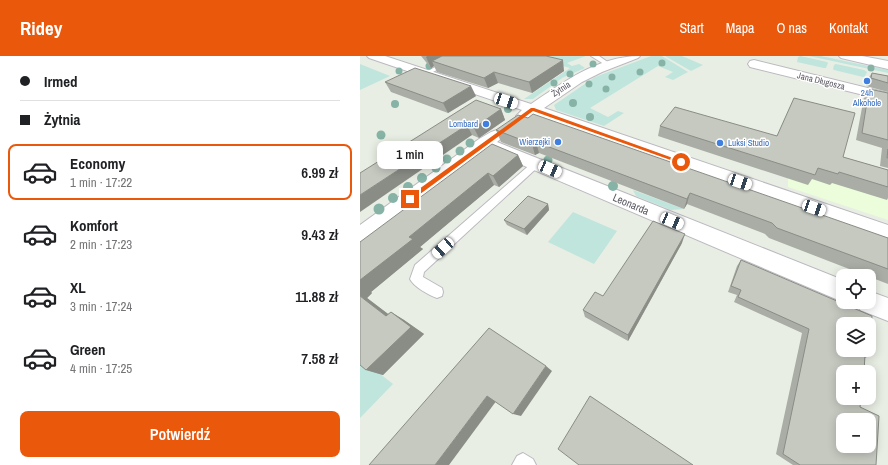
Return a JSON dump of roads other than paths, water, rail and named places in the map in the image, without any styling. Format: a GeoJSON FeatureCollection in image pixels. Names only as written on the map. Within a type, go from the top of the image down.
{"type":"FeatureCollection","features":[{"type":"Feature","properties":{"kind":"street"},"geometry":{"type":"LineString","coordinates":[[373,56],[532,109],[888,233]]}},
{"type":"Feature","properties":{"kind":"street","name":"Żytnia"},"geometry":{"type":"LineString","coordinates":[[360,236],[485,143],[577,79],[634,56]]}},
{"type":"Feature","properties":{"kind":"street"},"geometry":{"type":"LineString","coordinates":[[845,56],[888,65]]}},
{"type":"Feature","properties":{"kind":"street","name":"Jana Długosza"},"geometry":{"type":"LineString","coordinates":[[754,64],[888,97]]}},
{"type":"Feature","properties":{"kind":"street","name":"Leonarda"},"geometry":{"type":"LineString","coordinates":[[485,143],[836,288]]}},
{"type":"Feature","properties":{"kind":"street"},"geometry":{"type":"LineString","coordinates":[[876,305],[888,310]]}},
{"type":"Feature","properties":{"kind":"lane"},"geometry":{"type":"LineString","coordinates":[[425,74],[461,56]]}},
{"type":"Feature","properties":{"kind":"lane"},"geometry":{"type":"LineString","coordinates":[[594,56],[609,65]]}},
{"type":"Feature","properties":{"kind":"lane"},"geometry":{"type":"LineString","coordinates":[[437,292],[416,279],[419,268],[536,164]]}},
{"type":"Feature","properties":{"kind":"lane"},"geometry":{"type":"LineString","coordinates":[[521,465],[523,462],[527,465]]}},
{"type":"Feature","properties":{"kind":"place","name":"24h Alkohole"},"geometry":{"type":"Point","coordinates":[867,81]}},
{"type":"Feature","properties":{"kind":"place","name":"Lombard"},"geometry":{"type":"Point","coordinates":[486,124]}},
{"type":"Feature","properties":{"kind":"place","name":"Wierzejki"},"geometry":{"type":"Point","coordinates":[558,142]}},
{"type":"Feature","properties":{"kind":"place","name":"Luksi Studio"},"geometry":{"type":"Point","coordinates":[720,143]}}]}
